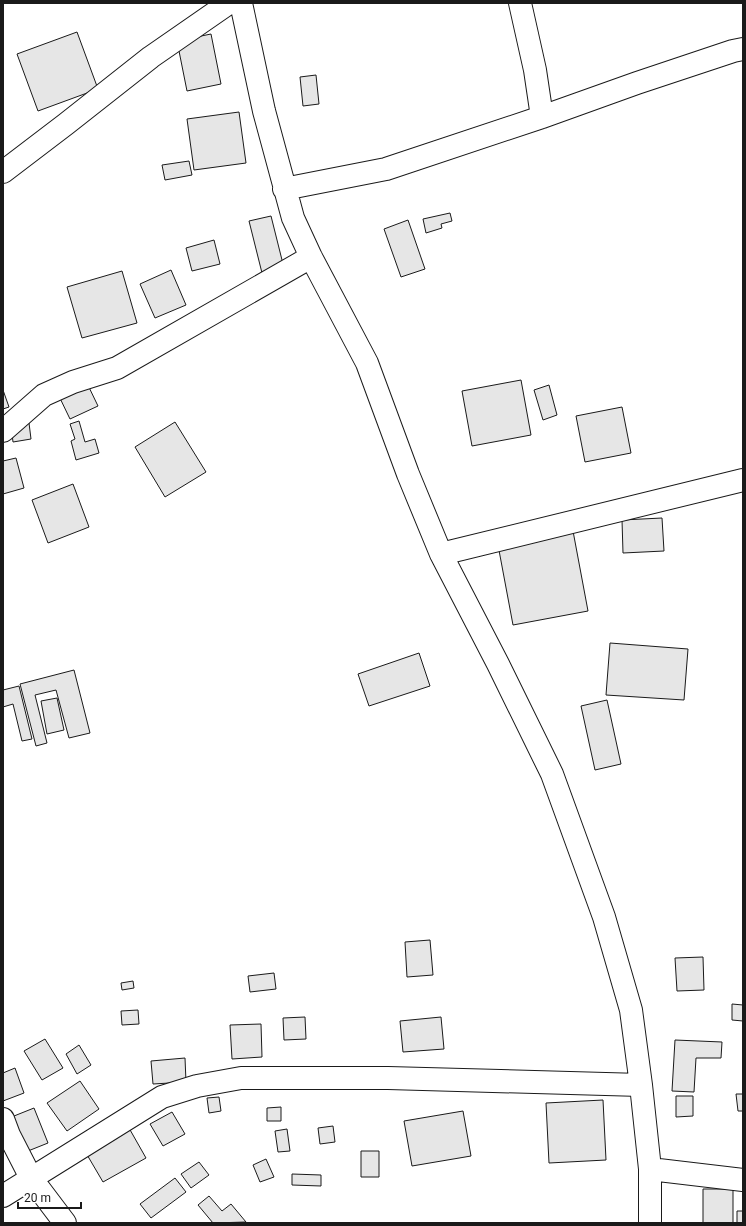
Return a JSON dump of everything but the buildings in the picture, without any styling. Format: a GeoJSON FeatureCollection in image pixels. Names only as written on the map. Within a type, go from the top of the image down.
{"type":"FeatureCollection","features":[{"type":"Feature","properties":{"kind":"street"},"geometry":{"type":"LineString","coordinates":[[3,172],[151,57],[229,3]]}},
{"type":"Feature","properties":{"kind":"street"},"geometry":{"type":"LineString","coordinates":[[241,3],[264,111],[293,218],[311,257],[367,363],[408,474],[441,554],[498,664],[552,774],[604,917],[631,1010],[650,1169],[650,1223]]}},
{"type":"Feature","properties":{"kind":"street"},"geometry":{"type":"LineString","coordinates":[[520,3],[542,117]]}},
{"type":"Feature","properties":{"kind":"street"},"geometry":{"type":"LineString","coordinates":[[284,189],[386,169],[542,117],[637,83],[743,49]]}},
{"type":"Feature","properties":{"kind":"street"},"geometry":{"type":"LineString","coordinates":[[3,431],[44,395],[74,382],[117,368],[311,257]]}},
{"type":"Feature","properties":{"kind":"street"},"geometry":{"type":"LineString","coordinates":[[441,554],[743,480]]}},
{"type":"Feature","properties":{"kind":"street"},"geometry":{"type":"LineString","coordinates":[[3,1196],[162,1098],[197,1086],[241,1078],[388,1078],[641,1086]]}},
{"type":"Feature","properties":{"kind":"street"},"geometry":{"type":"LineString","coordinates":[[5,1131],[31,1178],[65,1223]]}},
{"type":"Feature","properties":{"kind":"street"},"geometry":{"type":"LineString","coordinates":[[650,1169],[743,1180]]}}]}
